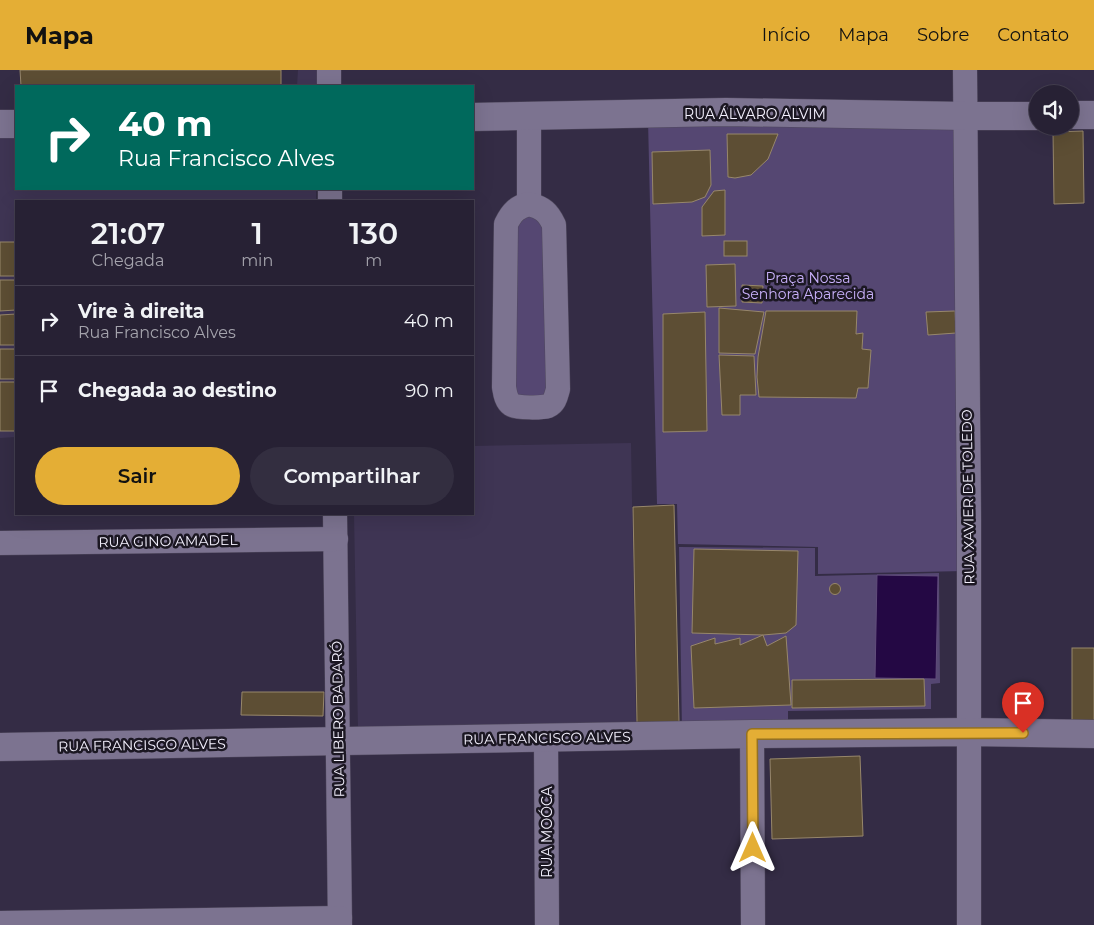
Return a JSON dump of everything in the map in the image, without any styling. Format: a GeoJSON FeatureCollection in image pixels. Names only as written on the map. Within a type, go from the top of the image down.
{"type":"FeatureCollection","features":[{"type":"Feature","properties":{"kind":"street"},"geometry":{"type":"LineString","coordinates":[[329,70],[329,85]]}},
{"type":"Feature","properties":{"kind":"street","name":"RUA XAVIER DE TOLEDO"},"geometry":{"type":"LineString","coordinates":[[965,70],[970,732],[969,925]]}},
{"type":"Feature","properties":{"kind":"street","name":"RUA ÁLVARO ALVIM"},"geometry":{"type":"LineString","coordinates":[[474,117],[726,112],[1029,116]]}},
{"type":"Feature","properties":{"kind":"street"},"geometry":{"type":"LineString","coordinates":[[1079,115],[1094,115]]}},
{"type":"Feature","properties":{"kind":"street"},"geometry":{"type":"LineString","coordinates":[[529,116],[529,204]]}},
{"type":"Feature","properties":{"kind":"street"},"geometry":{"type":"LineString","coordinates":[[0,124],[15,124]]}},
{"type":"Feature","properties":{"kind":"street"},"geometry":{"type":"LineString","coordinates":[[529,204],[542,208],[549,214],[554,225],[558,389],[556,399],[547,406],[518,408],[510,404],[504,387],[506,224],[510,215],[519,207],[529,204]]}},
{"type":"Feature","properties":{"kind":"street","name":"RUA LIBERO BADARÓ"},"geometry":{"type":"LineString","coordinates":[[335,515],[340,921]]}},
{"type":"Feature","properties":{"kind":"street","name":"RUA GINO AMADEL"},"geometry":{"type":"LineString","coordinates":[[0,543],[336,538]]}},
{"type":"Feature","properties":{"kind":"street","name":"RUA FRANCISCO ALVES"},"geometry":{"type":"LineString","coordinates":[[0,747],[752,734],[970,732],[1094,734]]}},
{"type":"Feature","properties":{"kind":"street"},"geometry":{"type":"LineString","coordinates":[[752,734],[754,925]]}},
{"type":"Feature","properties":{"kind":"street","name":"RUA MOÓCA"},"geometry":{"type":"LineString","coordinates":[[546,738],[547,925]]}},
{"type":"Feature","properties":{"kind":"street"},"geometry":{"type":"LineString","coordinates":[[0,923],[340,921]]}},
{"type":"Feature","properties":{"kind":"shaded area"},"geometry":{"type":"Polygon","coordinates":[[[298,70],[320,70],[320,85],[297,85],[298,70]]]}},
{"type":"Feature","properties":{"kind":"shaded area"},"geometry":{"type":"Polygon","coordinates":[[[0,134],[15,134],[15,190],[316,190],[316,200],[15,200],[15,437],[0,438],[0,134]]]}},
{"type":"Feature","properties":{"kind":"shaded area"},"geometry":{"type":"Polygon","coordinates":[[[631,443],[636,723],[358,730],[354,515],[474,515],[474,446],[631,443]]]}},
{"type":"Feature","properties":{"kind":"shaded area"},"geometry":{"type":"Polygon","coordinates":[[[877,575],[938,576],[936,679],[875,678],[877,575]]]}},
{"type":"Feature","properties":{"kind":"green space","name":"Praça Nossa Senhora Aparecida"},"geometry":{"type":"Polygon","coordinates":[[[960,117],[965,571],[818,574],[818,547],[678,544],[677,504],[657,504],[648,120],[960,117]]]}},
{"type":"Feature","properties":{"kind":"green space"},"geometry":{"type":"Polygon","coordinates":[[[511,214],[546,214],[549,401],[514,401],[511,214]]]}},
{"type":"Feature","properties":{"kind":"green space"},"geometry":{"type":"Polygon","coordinates":[[[679,547],[815,548],[815,576],[939,573],[940,683],[931,684],[931,709],[788,711],[788,731],[682,733],[679,547]]]}},
{"type":"Feature","properties":{"kind":"building"},"geometry":{"type":"Polygon","coordinates":[[[20,70],[281,70],[281,85],[21,85],[20,70]]]}},
{"type":"Feature","properties":{"kind":"building"},"geometry":{"type":"Polygon","coordinates":[[[1079,131],[1083,131],[1084,203],[1054,204],[1053,135],[1079,135],[1079,131]]]}},
{"type":"Feature","properties":{"kind":"building"},"geometry":{"type":"Polygon","coordinates":[[[727,134],[778,134],[768,159],[751,175],[735,178],[728,177],[727,134]]]}},
{"type":"Feature","properties":{"kind":"building"},"geometry":{"type":"Polygon","coordinates":[[[710,150],[711,185],[705,197],[692,202],[653,204],[652,152],[710,150]]]}},
{"type":"Feature","properties":{"kind":"building"},"geometry":{"type":"Polygon","coordinates":[[[725,190],[725,235],[702,236],[702,207],[714,191],[725,190]]]}},
{"type":"Feature","properties":{"kind":"building"},"geometry":{"type":"Polygon","coordinates":[[[724,241],[747,241],[747,256],[724,256],[724,241]]]}},
{"type":"Feature","properties":{"kind":"building"},"geometry":{"type":"Polygon","coordinates":[[[0,242],[15,242],[15,276],[0,276],[0,242]]]}},
{"type":"Feature","properties":{"kind":"building"},"geometry":{"type":"Polygon","coordinates":[[[735,264],[736,306],[707,307],[706,265],[735,264]]]}},
{"type":"Feature","properties":{"kind":"building"},"geometry":{"type":"Polygon","coordinates":[[[0,280],[15,280],[15,310],[0,311],[0,280]]]}},
{"type":"Feature","properties":{"kind":"building"},"geometry":{"type":"Polygon","coordinates":[[[742,285],[763,286],[762,303],[742,302],[742,285]]]}},
{"type":"Feature","properties":{"kind":"building"},"geometry":{"type":"Polygon","coordinates":[[[719,308],[764,312],[755,354],[719,353],[719,308]]]}},
{"type":"Feature","properties":{"kind":"building"},"geometry":{"type":"Polygon","coordinates":[[[766,311],[857,311],[856,334],[863,333],[862,349],[871,350],[868,388],[858,388],[856,398],[759,397],[758,357],[766,311]]]}},
{"type":"Feature","properties":{"kind":"building"},"geometry":{"type":"Polygon","coordinates":[[[955,311],[956,333],[928,335],[926,312],[955,311]]]}},
{"type":"Feature","properties":{"kind":"building"},"geometry":{"type":"Polygon","coordinates":[[[705,312],[707,431],[663,432],[663,314],[705,312]]]}},
{"type":"Feature","properties":{"kind":"building"},"geometry":{"type":"Polygon","coordinates":[[[15,314],[15,345],[0,345],[0,315],[15,314]]]}},
{"type":"Feature","properties":{"kind":"building"},"geometry":{"type":"Polygon","coordinates":[[[0,349],[15,349],[15,379],[0,379],[0,349]]]}},
{"type":"Feature","properties":{"kind":"building"},"geometry":{"type":"Polygon","coordinates":[[[719,355],[754,356],[756,395],[740,395],[740,415],[722,415],[719,355]]]}},
{"type":"Feature","properties":{"kind":"building"},"geometry":{"type":"Polygon","coordinates":[[[0,382],[15,382],[15,431],[0,431],[0,382]]]}},
{"type":"Feature","properties":{"kind":"building"},"geometry":{"type":"Polygon","coordinates":[[[674,505],[679,722],[637,723],[633,507],[674,505]]]}},
{"type":"Feature","properties":{"kind":"building"},"geometry":{"type":"Polygon","coordinates":[[[694,549],[798,551],[796,625],[786,633],[763,635],[692,633],[694,549]]]}},
{"type":"Feature","properties":{"kind":"building"},"geometry":{"type":"Polygon","coordinates":[[[833,584],[837,584],[840,589],[839,593],[833,594],[830,591],[830,587],[833,584]]]}},
{"type":"Feature","properties":{"kind":"building"},"geometry":{"type":"Polygon","coordinates":[[[763,635],[767,646],[786,636],[791,705],[694,708],[691,646],[715,638],[715,644],[740,638],[740,645],[763,635]]]}},
{"type":"Feature","properties":{"kind":"building"},"geometry":{"type":"Polygon","coordinates":[[[1072,648],[1094,648],[1094,723],[1072,723],[1072,648]]]}},
{"type":"Feature","properties":{"kind":"building"},"geometry":{"type":"Polygon","coordinates":[[[924,679],[925,706],[792,708],[792,680],[924,679]]]}},
{"type":"Feature","properties":{"kind":"building"},"geometry":{"type":"Polygon","coordinates":[[[242,692],[324,692],[323,716],[241,715],[242,692]]]}},
{"type":"Feature","properties":{"kind":"building"},"geometry":{"type":"Polygon","coordinates":[[[860,756],[863,836],[772,839],[770,759],[860,756]]]}},
{"type":"Feature","properties":{"kind":"route"},"geometry":{"type":"LineString","coordinates":[[753,848],[752,734],[1023,733]]}}]}
